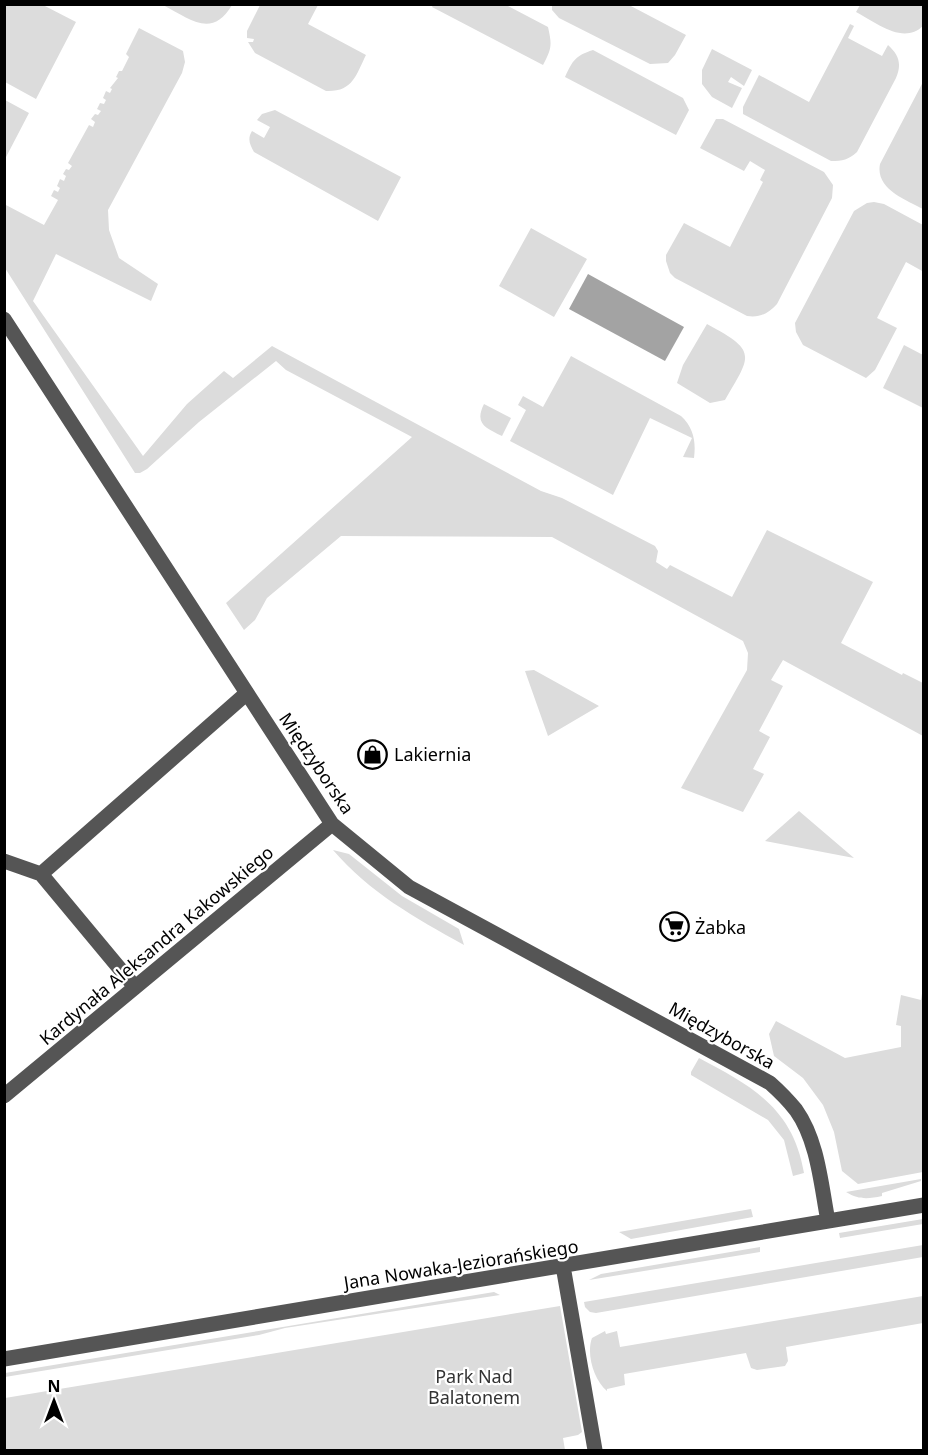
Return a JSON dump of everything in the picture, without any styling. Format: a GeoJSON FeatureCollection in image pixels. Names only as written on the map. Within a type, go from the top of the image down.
{"type":"FeatureCollection","features":[{"type":"Feature","properties":{"kind":"street","name":"Międzyborska"},"geometry":{"type":"LineString","coordinates":[[4,319],[332,824],[409,887],[770,1083],[796,1110],[806,1129],[813,1149],[828,1221]]}},
{"type":"Feature","properties":{"kind":"street"},"geometry":{"type":"LineString","coordinates":[[41,873],[246,693]]}},
{"type":"Feature","properties":{"kind":"street","name":"Kardynała Aleksandra Kakowskiego"},"geometry":{"type":"LineString","coordinates":[[4,1096],[332,824]]}},
{"type":"Feature","properties":{"kind":"street"},"geometry":{"type":"LineString","coordinates":[[4,861],[41,873],[135,987]]}},
{"type":"Feature","properties":{"kind":"street","name":"Jana Nowaka-Jeziorańskiego"},"geometry":{"type":"LineString","coordinates":[[4,1359],[924,1205]]}},
{"type":"Feature","properties":{"kind":"street"},"geometry":{"type":"LineString","coordinates":[[563,1266],[595,1450]]}},
{"type":"Feature","properties":{"kind":"green space"},"geometry":{"type":"Polygon","coordinates":[[[232,4],[217,21],[208,24],[191,20],[163,5],[232,4]]]}},
{"type":"Feature","properties":{"kind":"green space"},"geometry":{"type":"Polygon","coordinates":[[[552,4],[629,5],[686,35],[668,63],[650,64],[559,18],[552,10],[552,4]]]}},
{"type":"Feature","properties":{"kind":"green space"},"geometry":{"type":"Polygon","coordinates":[[[4,5],[43,5],[76,22],[36,99],[5,82],[4,5]]]}},
{"type":"Feature","properties":{"kind":"green space"},"geometry":{"type":"Polygon","coordinates":[[[260,5],[318,5],[308,24],[366,55],[352,81],[342,89],[326,91],[255,53],[248,42],[253,42],[254,39],[247,38],[247,31],[260,5]]]}},
{"type":"Feature","properties":{"kind":"green space"},"geometry":{"type":"Polygon","coordinates":[[[433,5],[506,5],[548,27],[550,50],[543,65],[432,7],[433,5]]]}},
{"type":"Feature","properties":{"kind":"green space"},"geometry":{"type":"Polygon","coordinates":[[[860,5],[923,5],[923,26],[907,33],[890,30],[856,12],[860,5]]]}},
{"type":"Feature","properties":{"kind":"green space"},"geometry":{"type":"Polygon","coordinates":[[[850,24],[854,26],[848,38],[882,56],[888,45],[895,52],[899,64],[896,78],[857,152],[845,160],[831,161],[743,114],[743,107],[759,75],[809,102],[850,24]]]}},
{"type":"Feature","properties":{"kind":"green space"},"geometry":{"type":"Polygon","coordinates":[[[139,28],[183,51],[185,62],[182,73],[108,210],[109,230],[119,258],[158,284],[151,301],[56,254],[33,301],[143,456],[187,404],[224,371],[233,378],[272,346],[541,491],[562,498],[655,546],[658,551],[656,562],[667,569],[670,565],[732,597],[767,530],[873,582],[841,643],[902,675],[903,673],[923,683],[923,736],[783,660],[771,680],[783,686],[759,731],[770,737],[753,769],[764,774],[743,812],[681,788],[747,670],[748,653],[743,641],[552,537],[341,536],[267,598],[255,620],[244,630],[226,603],[412,437],[286,370],[276,361],[199,422],[147,469],[135,473],[5,268],[4,204],[44,225],[58,200],[51,196],[54,190],[58,192],[60,188],[57,186],[60,179],[64,181],[66,176],[63,174],[72,166],[68,163],[89,125],[93,127],[95,122],[91,119],[101,111],[97,109],[100,103],[104,104],[106,100],[103,98],[106,91],[110,93],[112,89],[110,88],[118,78],[116,77],[119,71],[122,71],[129,57],[126,54],[139,28]]]}},
{"type":"Feature","properties":{"kind":"green space"},"geometry":{"type":"Polygon","coordinates":[[[712,49],[752,70],[744,86],[731,77],[728,82],[742,88],[732,108],[712,97],[702,84],[702,70],[712,49]]]}},
{"type":"Feature","properties":{"kind":"green space"},"geometry":{"type":"Polygon","coordinates":[[[593,50],[683,98],[689,110],[676,135],[565,77],[575,59],[593,50]]]}},
{"type":"Feature","properties":{"kind":"green space"},"geometry":{"type":"Polygon","coordinates":[[[923,82],[923,209],[887,187],[882,180],[880,164],[923,82]]]}},
{"type":"Feature","properties":{"kind":"green space"},"geometry":{"type":"Polygon","coordinates":[[[5,100],[29,113],[5,159],[5,100]]]}},
{"type":"Feature","properties":{"kind":"green space"},"geometry":{"type":"Polygon","coordinates":[[[275,110],[401,177],[378,221],[254,152],[250,144],[250,134],[252,131],[264,138],[270,127],[257,120],[262,114],[275,110]]]}},
{"type":"Feature","properties":{"kind":"green space"},"geometry":{"type":"Polygon","coordinates":[[[716,119],[723,119],[824,172],[833,185],[832,198],[777,304],[767,313],[759,316],[747,316],[675,278],[670,273],[666,261],[666,255],[684,223],[730,247],[763,182],[760,180],[765,170],[750,161],[744,171],[700,148],[716,119]]]}},
{"type":"Feature","properties":{"kind":"green space"},"geometry":{"type":"Polygon","coordinates":[[[867,203],[884,204],[923,225],[924,272],[906,262],[877,318],[897,328],[875,370],[866,378],[803,345],[796,332],[795,323],[854,211],[867,203]]]}},
{"type":"Feature","properties":{"kind":"green space"},"geometry":{"type":"Polygon","coordinates":[[[531,228],[587,259],[554,317],[499,286],[531,228]]]}},
{"type":"Feature","properties":{"kind":"green space"},"geometry":{"type":"Polygon","coordinates":[[[707,324],[735,341],[745,355],[741,373],[725,400],[710,403],[677,383],[683,365],[707,324]]]}},
{"type":"Feature","properties":{"kind":"green space"},"geometry":{"type":"Polygon","coordinates":[[[904,345],[923,355],[923,408],[883,388],[904,345]]]}},
{"type":"Feature","properties":{"kind":"green space"},"geometry":{"type":"Polygon","coordinates":[[[571,356],[681,416],[689,425],[693,436],[694,458],[683,457],[692,438],[650,418],[613,495],[510,441],[526,410],[518,405],[523,396],[543,407],[571,356]]]}},
{"type":"Feature","properties":{"kind":"green space"},"geometry":{"type":"Polygon","coordinates":[[[484,404],[511,418],[502,436],[487,428],[481,421],[480,416],[484,404]]]}},
{"type":"Feature","properties":{"kind":"green space"},"geometry":{"type":"Polygon","coordinates":[[[534,670],[599,706],[548,736],[525,671],[534,670]]]}},
{"type":"Feature","properties":{"kind":"green space"},"geometry":{"type":"Polygon","coordinates":[[[799,811],[854,858],[765,841],[799,811]]]}},
{"type":"Feature","properties":{"kind":"green space"},"geometry":{"type":"Polygon","coordinates":[[[333,850],[349,854],[402,896],[459,929],[464,945],[410,914],[378,892],[333,850]]]}},
{"type":"Feature","properties":{"kind":"green space"},"geometry":{"type":"Polygon","coordinates":[[[923,987],[923,1172],[858,1184],[842,1171],[834,1132],[823,1105],[803,1078],[774,1056],[769,1034],[776,1021],[845,1058],[901,1047],[901,1026],[896,1025],[901,995],[921,1000],[923,987]]]}},
{"type":"Feature","properties":{"kind":"green space"},"geometry":{"type":"Polygon","coordinates":[[[699,1058],[753,1090],[780,1115],[799,1151],[804,1173],[793,1176],[784,1140],[768,1120],[691,1075],[699,1058]]]}},
{"type":"Feature","properties":{"kind":"green space"},"geometry":{"type":"Polygon","coordinates":[[[921,1179],[921,1181],[882,1193],[882,1196],[877,1197],[859,1198],[846,1192],[921,1179]]]}},
{"type":"Feature","properties":{"kind":"green space"},"geometry":{"type":"Polygon","coordinates":[[[751,1209],[753,1217],[631,1239],[619,1232],[751,1209]]]}},
{"type":"Feature","properties":{"kind":"green space"},"geometry":{"type":"Polygon","coordinates":[[[923,1219],[923,1224],[840,1238],[839,1233],[923,1219]]]}},
{"type":"Feature","properties":{"kind":"green space"},"geometry":{"type":"Polygon","coordinates":[[[923,1245],[923,1257],[596,1313],[590,1312],[584,1302],[923,1245]]]}},
{"type":"Feature","properties":{"kind":"green space"},"geometry":{"type":"Polygon","coordinates":[[[760,1247],[760,1252],[589,1280],[601,1274],[760,1247]]]}},
{"type":"Feature","properties":{"kind":"green space"},"geometry":{"type":"Polygon","coordinates":[[[494,1292],[500,1295],[285,1328],[259,1335],[5,1377],[5,1373],[494,1292]]]}},
{"type":"Feature","properties":{"kind":"green space"},"geometry":{"type":"Polygon","coordinates":[[[923,1296],[923,1323],[786,1347],[788,1361],[785,1366],[757,1370],[751,1368],[746,1353],[624,1374],[625,1385],[607,1389],[607,1391],[598,1380],[592,1366],[590,1344],[592,1338],[605,1331],[606,1334],[617,1331],[620,1347],[923,1296]]]}},
{"type":"Feature","properties":{"kind":"green space","name":"Park Nad Balatonem"},"geometry":{"type":"Polygon","coordinates":[[[560,1306],[582,1432],[563,1438],[565,1450],[5,1450],[5,1398],[560,1306]]]}},
{"type":"Feature","properties":{"kind":"shaded area"},"geometry":{"type":"Polygon","coordinates":[[[588,274],[684,327],[665,361],[569,309],[588,274]]]}},
{"type":"Feature","properties":{"kind":"place","name":"Lakiernia"},"geometry":{"type":"Point","coordinates":[373,754]}},
{"type":"Feature","properties":{"kind":"place","name":"Żabka"},"geometry":{"type":"Point","coordinates":[674,927]}}]}
